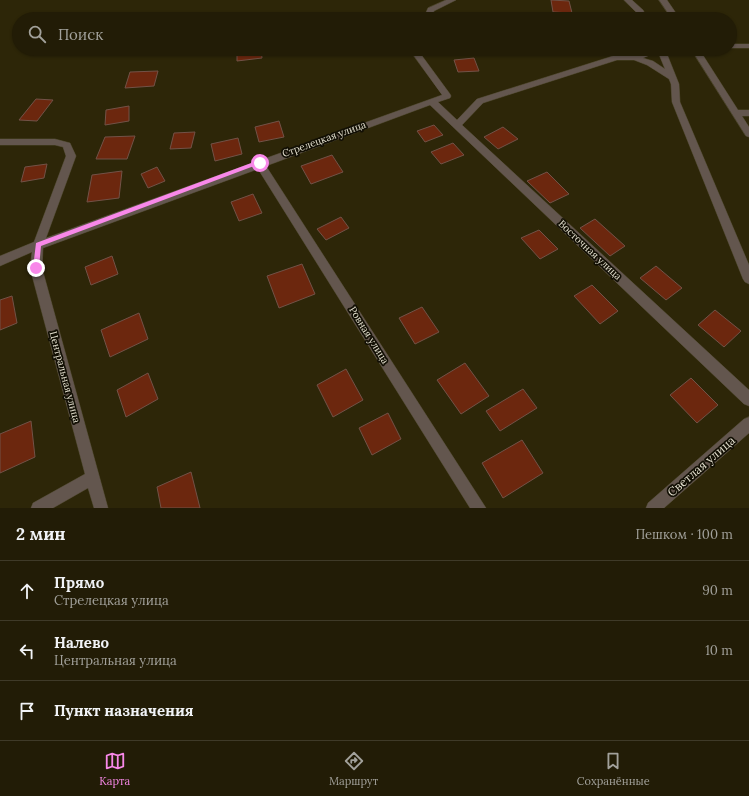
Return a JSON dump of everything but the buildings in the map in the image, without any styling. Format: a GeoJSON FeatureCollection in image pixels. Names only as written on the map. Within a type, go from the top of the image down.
{"type":"FeatureCollection","features":[{"type":"Feature","properties":{"kind":"street"},"geometry":{"type":"LineString","coordinates":[[430,12],[431,10],[452,0]]}},
{"type":"Feature","properties":{"kind":"street"},"geometry":{"type":"LineString","coordinates":[[628,0],[640,12]]}},
{"type":"Feature","properties":{"kind":"street"},"geometry":{"type":"LineString","coordinates":[[663,0],[671,12]]}},
{"type":"Feature","properties":{"kind":"street"},"geometry":{"type":"LineString","coordinates":[[737,46],[749,46]]}},
{"type":"Feature","properties":{"kind":"street","name":"Стрелецкая улица"},"geometry":{"type":"LineString","coordinates":[[0,261],[38,245],[260,163],[447,96],[418,56]]}},
{"type":"Feature","properties":{"kind":"street"},"geometry":{"type":"LineString","coordinates":[[635,58],[641,56]]}},
{"type":"Feature","properties":{"kind":"street"},"geometry":{"type":"LineString","coordinates":[[663,56],[675,84],[676,102],[749,279]]}},
{"type":"Feature","properties":{"kind":"street"},"geometry":{"type":"LineString","coordinates":[[699,56],[749,134]]}},
{"type":"Feature","properties":{"kind":"street"},"geometry":{"type":"LineString","coordinates":[[457,125],[480,101],[616,58],[635,58],[650,62],[672,77]]}},
{"type":"Feature","properties":{"kind":"street","name":"Восточная улица"},"geometry":{"type":"LineString","coordinates":[[431,101],[749,399]]}},
{"type":"Feature","properties":{"kind":"street"},"geometry":{"type":"LineString","coordinates":[[735,112],[749,113]]}},
{"type":"Feature","properties":{"kind":"street","name":"Центральная улица"},"geometry":{"type":"LineString","coordinates":[[0,142],[55,142],[67,146],[71,156],[38,245],[36,268],[101,508]]}},
{"type":"Feature","properties":{"kind":"street","name":"Ровная улица"},"geometry":{"type":"LineString","coordinates":[[260,163],[479,508]]}},
{"type":"Feature","properties":{"kind":"street","name":"Светлая улица"},"geometry":{"type":"LineString","coordinates":[[652,508],[749,424]]}},
{"type":"Feature","properties":{"kind":"street"},"geometry":{"type":"LineString","coordinates":[[38,508],[92,478]]}},
{"type":"Feature","properties":{"kind":"route"},"geometry":{"type":"LineString","coordinates":[[36,268],[38,245],[260,163]]}}]}
